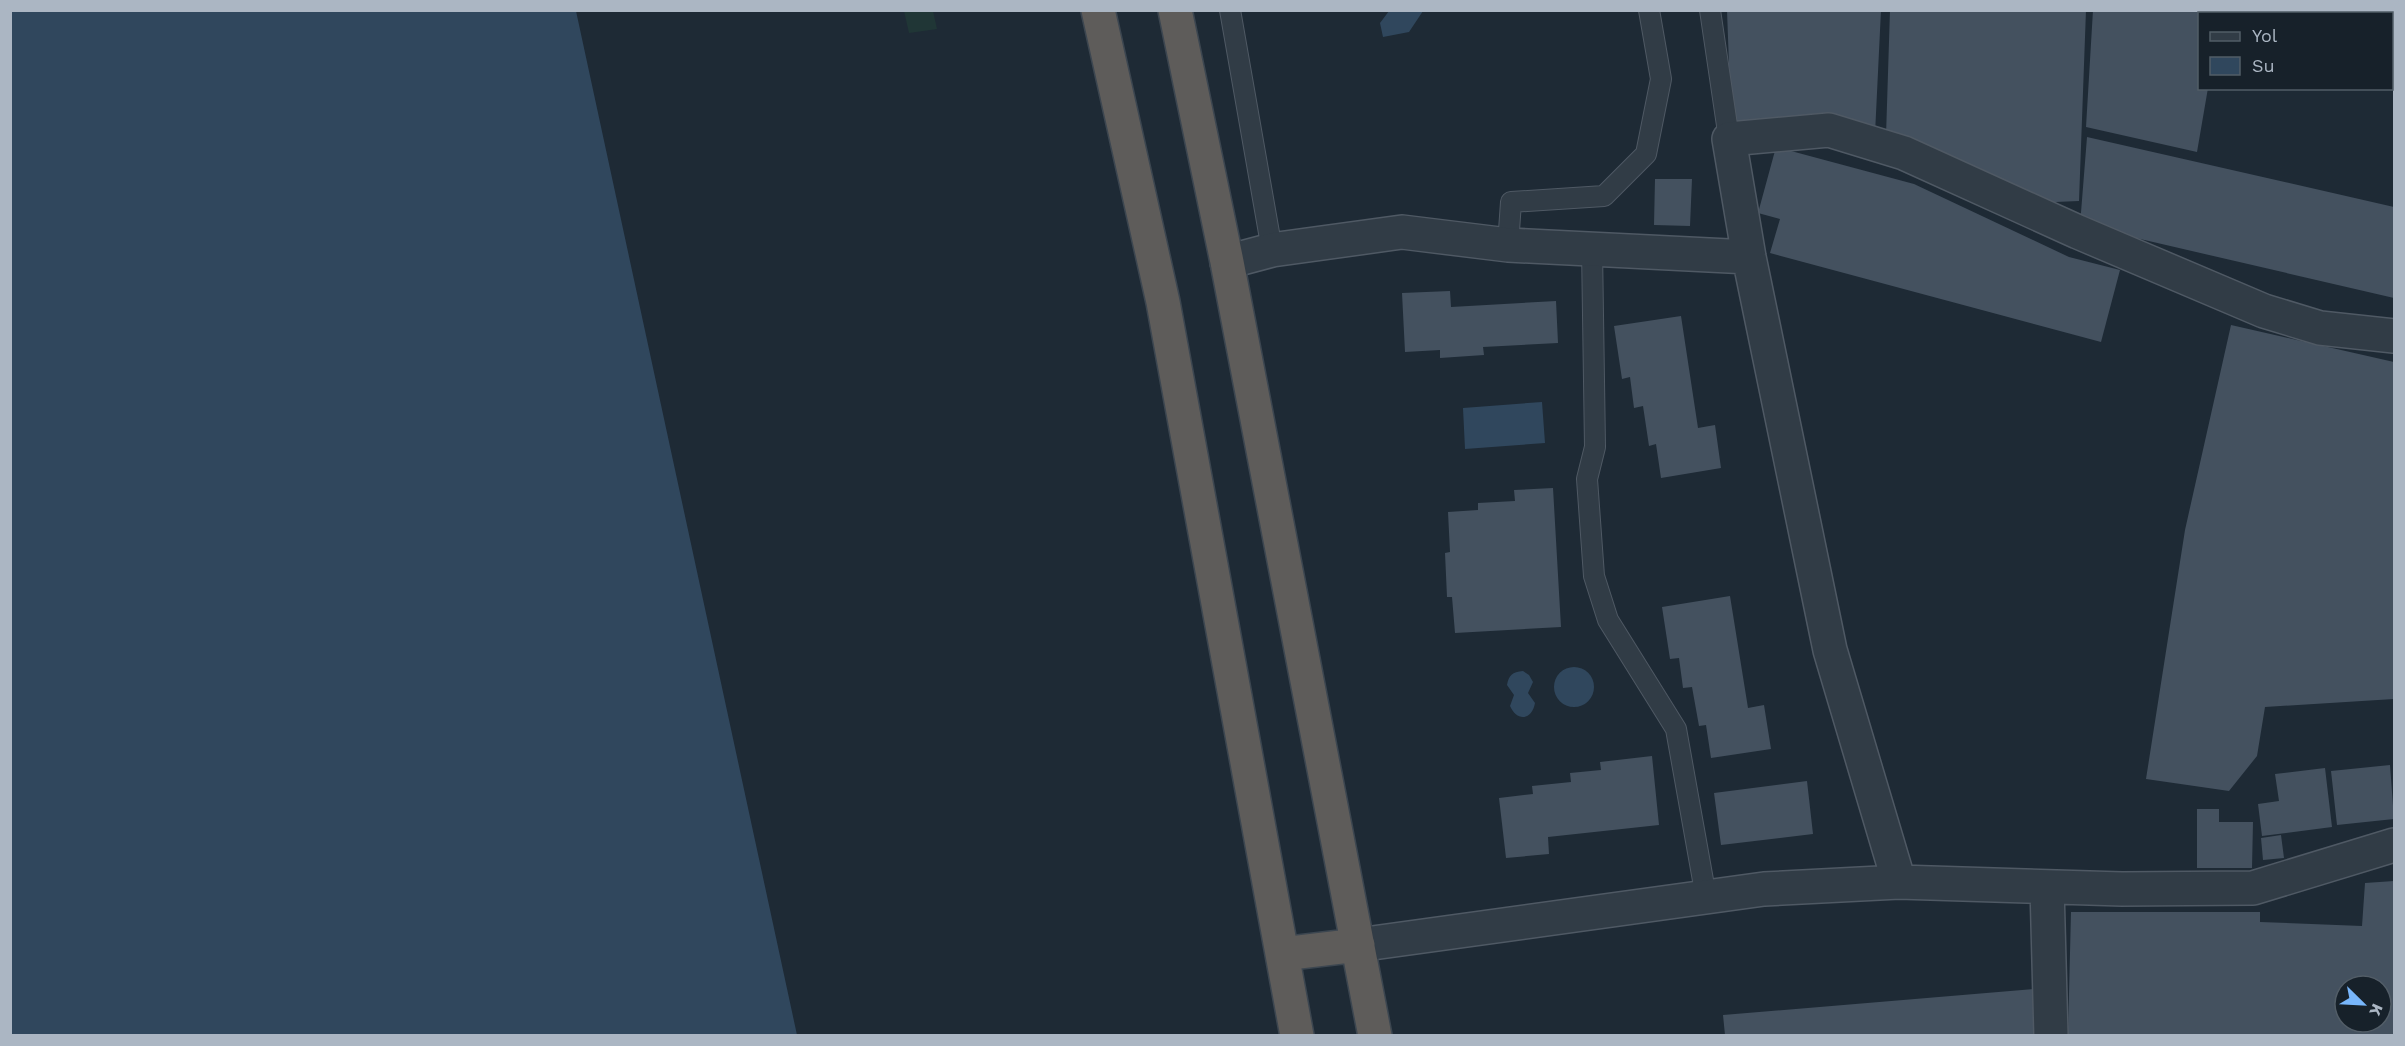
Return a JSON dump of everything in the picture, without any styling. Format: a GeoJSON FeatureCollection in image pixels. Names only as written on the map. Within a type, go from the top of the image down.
{"type":"FeatureCollection","features":[{"type":"Feature","properties":{"kind":"highway"},"geometry":{"type":"LineString","coordinates":[[1098,10],[1163,302],[1297,1035]]}},
{"type":"Feature","properties":{"kind":"highway"},"geometry":{"type":"LineString","coordinates":[[1175,10],[1227,262],[1375,1035]]}},
{"type":"Feature","properties":{"kind":"highway"},"geometry":{"type":"LineString","coordinates":[[1282,954],[1358,945]]}},
{"type":"Feature","properties":{"kind":"street"},"geometry":{"type":"LineString","coordinates":[[1899,882],[1830,650],[1749,257],[1729,140],[1828,130],[1839,133],[1904,153],[2067,227],[2264,311],[2320,328],[2394,336]]}},
{"type":"Feature","properties":{"kind":"street"},"geometry":{"type":"LineString","coordinates":[[1227,262],[1272,250],[1340,250],[1402,232],[1508,245],[1749,257]]}},
{"type":"Feature","properties":{"kind":"street"},"geometry":{"type":"LineString","coordinates":[[1358,945],[1764,889],[1899,882],[2122,889],[2253,888],[2394,845]]}},
{"type":"Feature","properties":{"kind":"street"},"geometry":{"type":"LineString","coordinates":[[2047,887],[2051,1035]]}},
{"type":"Feature","properties":{"kind":"lane"},"geometry":{"type":"LineString","coordinates":[[1230,10],[1272,250]]}},
{"type":"Feature","properties":{"kind":"lane"},"geometry":{"type":"LineString","coordinates":[[1508,245],[1510,202],[1604,196],[1646,154],[1661,79],[1649,10]]}},
{"type":"Feature","properties":{"kind":"lane"},"geometry":{"type":"LineString","coordinates":[[1710,10],[1729,140]]}},
{"type":"Feature","properties":{"kind":"lane"},"geometry":{"type":"LineString","coordinates":[[1592,249],[1595,447],[1587,479],[1594,576],[1608,620],[1676,729],[1706,897]]}},
{"type":"Feature","properties":{"kind":"green space"},"geometry":{"type":"Polygon","coordinates":[[[904,11],[933,11],[937,29],[909,33],[904,11]]]}},
{"type":"Feature","properties":{"kind":"water"},"geometry":{"type":"Polygon","coordinates":[[[10,11],[576,11],[797,1035],[11,1035],[10,11]]]}},
{"type":"Feature","properties":{"kind":"water"},"geometry":{"type":"Polygon","coordinates":[[[1389,11],[1423,11],[1409,32],[1383,37],[1380,23],[1389,11]]]}},
{"type":"Feature","properties":{"kind":"water"},"geometry":{"type":"Polygon","coordinates":[[[1542,402],[1545,443],[1465,449],[1463,408],[1542,402]]]}},
{"type":"Feature","properties":{"kind":"water"},"geometry":{"type":"Polygon","coordinates":[[[1574,667],[1582,668],[1588,673],[1593,679],[1593,695],[1588,701],[1582,706],[1574,707],[1566,706],[1560,701],[1555,695],[1554,687],[1555,679],[1560,673],[1566,668],[1574,667]]]}},
{"type":"Feature","properties":{"kind":"water"},"geometry":{"type":"Polygon","coordinates":[[[1523,671],[1533,682],[1528,693],[1535,703],[1528,716],[1520,717],[1510,706],[1514,695],[1507,685],[1512,675],[1523,671]]]}},
{"type":"Feature","properties":{"kind":"building"},"geometry":{"type":"Polygon","coordinates":[[[1727,10],[1881,10],[1875,134],[1731,121],[1727,10]]]}},
{"type":"Feature","properties":{"kind":"building"},"geometry":{"type":"Polygon","coordinates":[[[1890,10],[2086,10],[2079,201],[2030,203],[1886,136],[1890,10]]]}},
{"type":"Feature","properties":{"kind":"building"},"geometry":{"type":"Polygon","coordinates":[[[2093,10],[2220,10],[2220,12],[2198,12],[2198,90],[2208,90],[2197,152],[2086,127],[2093,10]]]}},
{"type":"Feature","properties":{"kind":"building"},"geometry":{"type":"Polygon","coordinates":[[[2087,137],[2394,207],[2394,298],[2080,225],[2087,137]]]}},
{"type":"Feature","properties":{"kind":"building"},"geometry":{"type":"Polygon","coordinates":[[[1776,147],[1914,184],[2069,257],[2120,270],[2101,342],[1770,253],[1780,219],[1758,213],[1776,147]]]}},
{"type":"Feature","properties":{"kind":"building"},"geometry":{"type":"Polygon","coordinates":[[[1655,179],[1692,179],[1690,226],[1654,225],[1655,179]]]}},
{"type":"Feature","properties":{"kind":"building"},"geometry":{"type":"Polygon","coordinates":[[[1450,291],[1451,307],[1556,301],[1558,343],[1483,347],[1484,355],[1440,358],[1440,350],[1405,352],[1402,293],[1450,291]]]}},
{"type":"Feature","properties":{"kind":"building"},"geometry":{"type":"Polygon","coordinates":[[[1681,316],[1698,428],[1715,425],[1721,468],[1661,478],[1656,444],[1649,446],[1643,406],[1634,408],[1630,377],[1622,379],[1614,326],[1681,316]]]}},
{"type":"Feature","properties":{"kind":"building"},"geometry":{"type":"Polygon","coordinates":[[[2231,325],[2394,362],[2394,699],[2265,707],[2257,756],[2229,791],[2146,779],[2185,530],[2231,325]]]}},
{"type":"Feature","properties":{"kind":"building"},"geometry":{"type":"Polygon","coordinates":[[[1553,488],[1561,627],[1455,633],[1452,597],[1447,597],[1445,553],[1450,552],[1448,512],[1478,510],[1478,503],[1515,501],[1514,490],[1553,488]]]}},
{"type":"Feature","properties":{"kind":"building"},"geometry":{"type":"Polygon","coordinates":[[[1730,596],[1748,708],[1764,705],[1771,749],[1711,758],[1706,725],[1699,726],[1692,687],[1683,688],[1679,658],[1670,659],[1662,607],[1730,596]]]}},
{"type":"Feature","properties":{"kind":"building"},"geometry":{"type":"Polygon","coordinates":[[[1652,756],[1659,825],[1548,837],[1549,854],[1506,858],[1499,798],[1533,794],[1532,786],[1571,782],[1570,773],[1601,770],[1600,762],[1652,756]]]}},
{"type":"Feature","properties":{"kind":"building"},"geometry":{"type":"Polygon","coordinates":[[[2390,765],[2394,819],[2337,825],[2331,771],[2390,765]]]}},
{"type":"Feature","properties":{"kind":"building"},"geometry":{"type":"Polygon","coordinates":[[[2325,768],[2332,827],[2262,836],[2258,804],[2279,801],[2275,774],[2325,768]]]}},
{"type":"Feature","properties":{"kind":"building"},"geometry":{"type":"Polygon","coordinates":[[[1807,781],[1813,834],[1721,845],[1714,793],[1807,781]]]}},
{"type":"Feature","properties":{"kind":"building"},"geometry":{"type":"Polygon","coordinates":[[[2197,809],[2219,809],[2219,822],[2253,822],[2252,868],[2197,868],[2197,809]]]}},
{"type":"Feature","properties":{"kind":"building"},"geometry":{"type":"Polygon","coordinates":[[[2281,835],[2284,858],[2263,860],[2261,838],[2281,835]]]}},
{"type":"Feature","properties":{"kind":"building"},"geometry":{"type":"Polygon","coordinates":[[[2394,881],[2394,1035],[2068,1035],[2071,912],[2260,912],[2260,922],[2362,926],[2365,883],[2394,881]]]}},
{"type":"Feature","properties":{"kind":"building"},"geometry":{"type":"Polygon","coordinates":[[[2034,989],[2038,1035],[1725,1035],[1723,1015],[2034,989]]]}}]}
